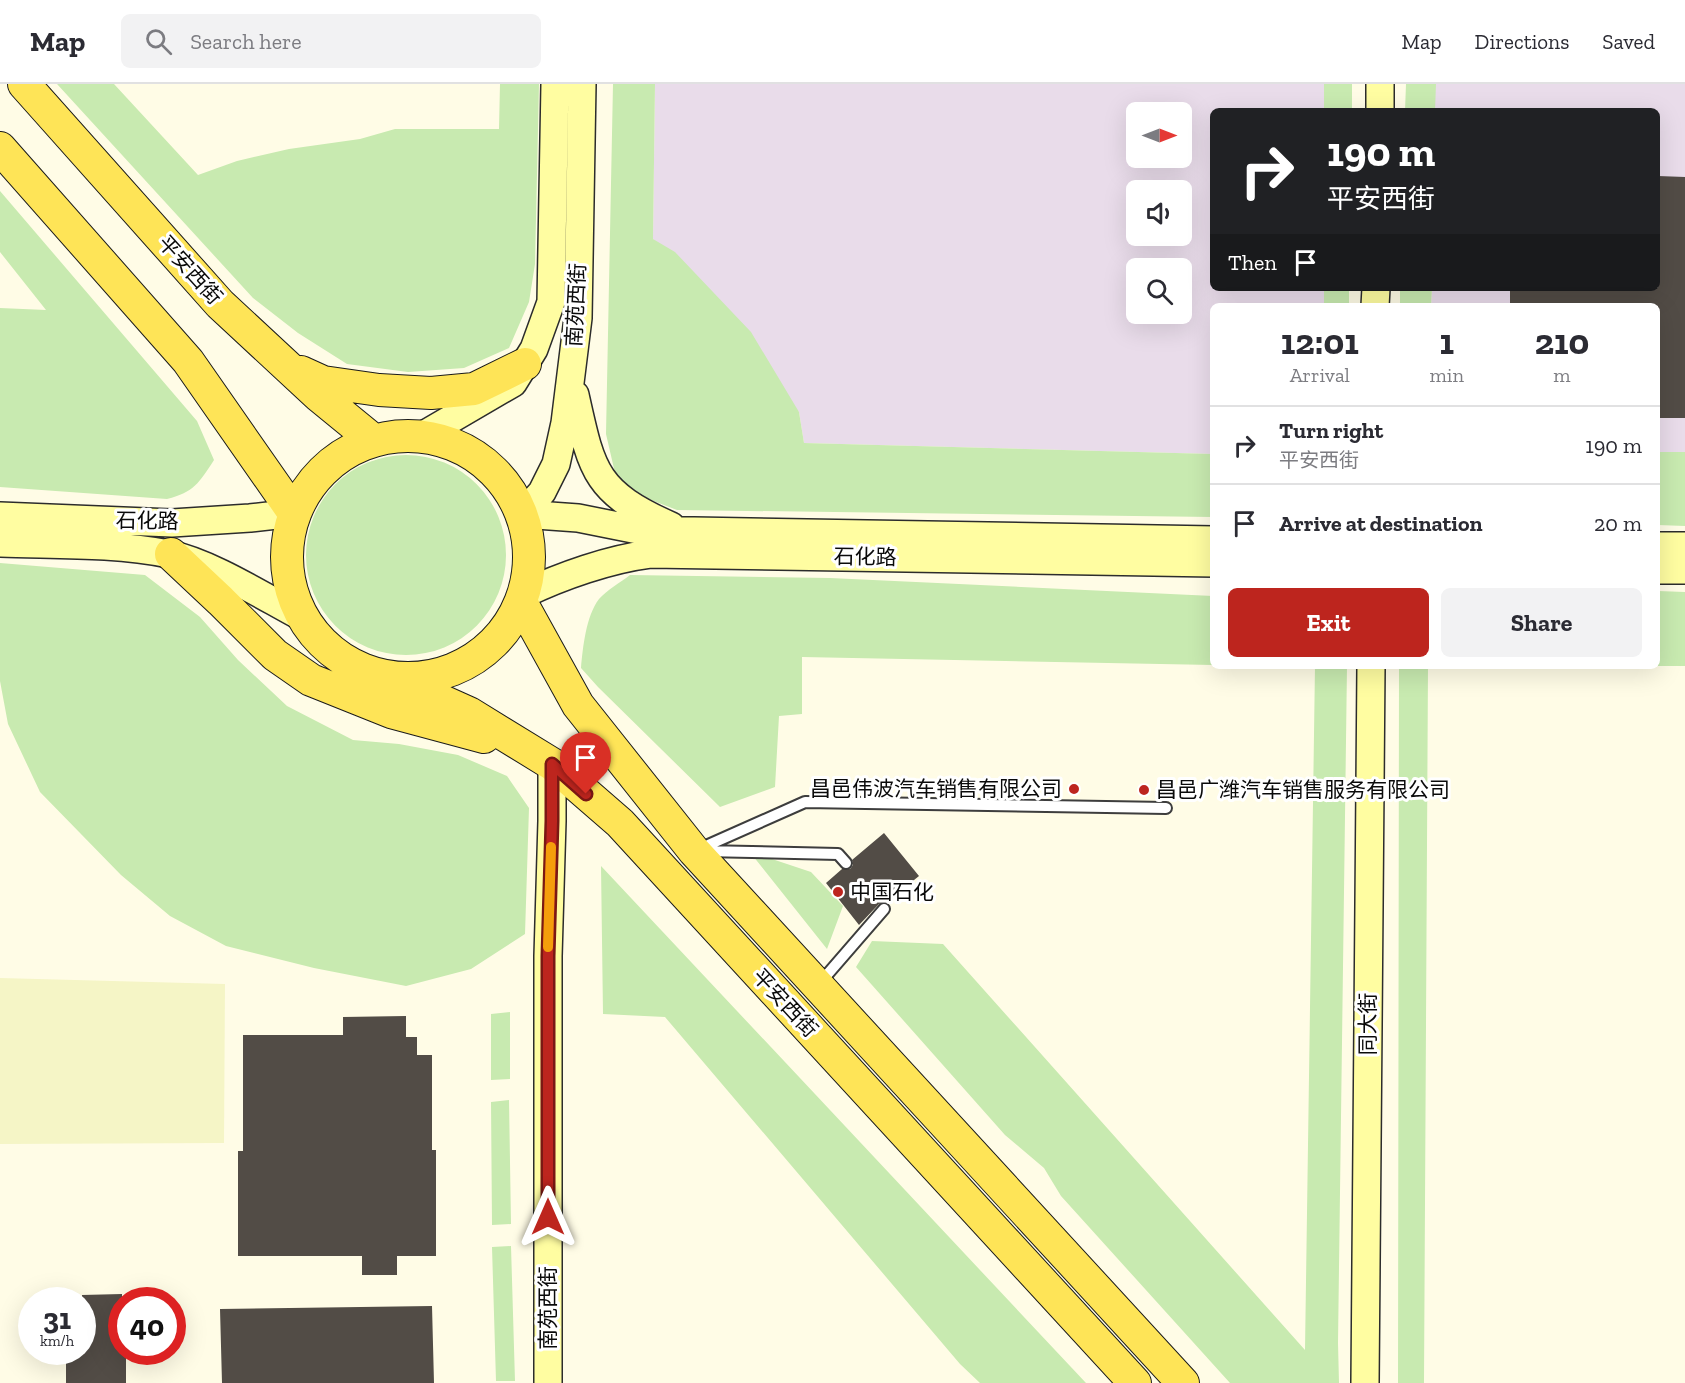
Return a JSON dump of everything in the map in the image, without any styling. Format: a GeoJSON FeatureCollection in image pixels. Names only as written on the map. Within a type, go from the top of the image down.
{"type":"FeatureCollection","features":[{"type":"Feature","properties":{"kind":"main road","name":"平安西街"},"geometry":{"type":"LineString","coordinates":[[24,84],[220,304],[284,364],[373,440]]}},
{"type":"Feature","properties":{"kind":"main road","name":"南苑西街"},"geometry":{"type":"LineString","coordinates":[[422,435],[513,383],[534,349],[551,302],[555,84]]}},
{"type":"Feature","properties":{"kind":"main road","name":"南苑西街"},"geometry":{"type":"LineString","coordinates":[[522,514],[542,492],[556,464],[565,423],[578,318],[582,84]]}},
{"type":"Feature","properties":{"kind":"main road"},"geometry":{"type":"LineString","coordinates":[[1380,84],[1380,108]]}},
{"type":"Feature","properties":{"kind":"main road"},"geometry":{"type":"LineString","coordinates":[[0,148],[188,361],[294,513]]}},
{"type":"Feature","properties":{"kind":"main road"},"geometry":{"type":"LineString","coordinates":[[284,364],[323,382],[379,390],[431,393],[474,389],[525,364]]}},
{"type":"Feature","properties":{"kind":"main road"},"geometry":{"type":"LineString","coordinates":[[571,377],[586,445],[597,475],[613,493],[639,512],[683,532]]}},
{"type":"Feature","properties":{"kind":"main road"},"geometry":{"type":"LineString","coordinates":[[397,435],[422,435],[452,443],[479,458],[502,479],[522,514],[529,545],[523,598],[500,636],[469,662],[431,677],[391,678],[356,667],[325,646],[302,617],[289,583],[286,548],[294,513],[313,481],[340,456],[373,440],[397,435]]}},
{"type":"Feature","properties":{"kind":"main road","name":"石化路"},"geometry":{"type":"LineString","coordinates":[[0,516],[172,523],[294,513]]}},
{"type":"Feature","properties":{"kind":"main road","name":"石化路"},"geometry":{"type":"LineString","coordinates":[[522,514],[578,518],[638,530],[683,532],[1210,540]]}},
{"type":"Feature","properties":{"kind":"main road"},"geometry":{"type":"LineString","coordinates":[[0,543],[115,547],[171,554],[215,571],[302,617]]}},
{"type":"Feature","properties":{"kind":"main road"},"geometry":{"type":"LineString","coordinates":[[1660,546],[1685,546]]}},
{"type":"Feature","properties":{"kind":"main road"},"geometry":{"type":"LineString","coordinates":[[171,554],[275,656],[311,680],[391,712],[524,747]]}},
{"type":"Feature","properties":{"kind":"main road","name":"石化路"},"geometry":{"type":"LineString","coordinates":[[523,598],[540,586],[623,557],[650,554],[1210,562]]}},
{"type":"Feature","properties":{"kind":"main road"},"geometry":{"type":"LineString","coordinates":[[1660,570],[1685,570]]}},
{"type":"Feature","properties":{"kind":"main road","name":"平安西街"},"geometry":{"type":"LineString","coordinates":[[523,598],[578,705],[694,851],[1183,1383]]}},
{"type":"Feature","properties":{"kind":"main road","name":"同大街"},"geometry":{"type":"LineString","coordinates":[[1365,1383],[1371,669]]}},
{"type":"Feature","properties":{"kind":"main road","name":"平安西街"},"geometry":{"type":"LineString","coordinates":[[391,678],[469,713],[552,764],[620,823],[1135,1383]]}},
{"type":"Feature","properties":{"kind":"main road","name":"南苑西街"},"geometry":{"type":"LineString","coordinates":[[548,1383],[548,956],[552,764]]}},
{"type":"Feature","properties":{"kind":"lane"},"geometry":{"type":"LineString","coordinates":[[694,851],[805,802],[1166,808]]}},
{"type":"Feature","properties":{"kind":"lane"},"geometry":{"type":"LineString","coordinates":[[694,851],[838,854],[846,863]]}},
{"type":"Feature","properties":{"kind":"lane"},"geometry":{"type":"LineString","coordinates":[[817,987],[884,909]]}},
{"type":"Feature","properties":{"kind":"shaded area"},"geometry":{"type":"Polygon","coordinates":[[[655,84],[1328,84],[1327,108],[1210,108],[1210,291],[1325,291],[1325,303],[1210,303],[1210,454],[804,443],[799,412],[653,239],[655,84]]]}},
{"type":"Feature","properties":{"kind":"shaded area"},"geometry":{"type":"Polygon","coordinates":[[[1435,84],[1685,84],[1685,452],[1660,452],[1660,303],[1431,303],[1432,291],[1660,291],[1660,108],[1435,108],[1435,84]]]}},
{"type":"Feature","properties":{"kind":"green space"},"geometry":{"type":"Polygon","coordinates":[[[57,84],[114,84],[198,175],[237,161],[289,149],[360,139],[395,129],[499,129],[500,84],[539,84],[535,264],[529,302],[509,348],[464,368],[408,372],[347,364],[298,333],[253,298],[57,84]]]}},
{"type":"Feature","properties":{"kind":"green space"},"geometry":{"type":"Polygon","coordinates":[[[613,84],[655,84],[653,239],[675,252],[751,332],[799,412],[804,443],[1210,454],[1210,517],[677,510],[638,495],[615,473],[606,434],[613,84]]]}},
{"type":"Feature","properties":{"kind":"green space"},"geometry":{"type":"Polygon","coordinates":[[[1324,84],[1352,84],[1352,108],[1324,108],[1324,84]]]}},
{"type":"Feature","properties":{"kind":"green space"},"geometry":{"type":"Polygon","coordinates":[[[1406,84],[1436,84],[1435,108],[1405,108],[1406,84]]]}},
{"type":"Feature","properties":{"kind":"green space"},"geometry":{"type":"Polygon","coordinates":[[[0,191],[197,421],[214,460],[200,481],[190,490],[167,499],[0,487],[0,308],[46,310],[0,252],[0,191]]]}},
{"type":"Feature","properties":{"kind":"green space"},"geometry":{"type":"Polygon","coordinates":[[[1324,291],[1349,291],[1349,303],[1324,303],[1324,291]]]}},
{"type":"Feature","properties":{"kind":"green space"},"geometry":{"type":"Polygon","coordinates":[[[1400,291],[1432,291],[1431,303],[1400,303],[1400,291]]]}},
{"type":"Feature","properties":{"kind":"green space"},"geometry":{"type":"Polygon","coordinates":[[[1660,452],[1685,452],[1685,526],[1660,525],[1660,452]]]}},
{"type":"Feature","properties":{"kind":"green space"},"geometry":{"type":"Polygon","coordinates":[[[406,455],[425,457],[453,467],[483,492],[498,517],[504,536],[506,555],[504,574],[494,602],[469,632],[444,647],[425,653],[406,655],[387,653],[359,643],[329,618],[314,593],[308,574],[306,555],[308,536],[318,508],[343,478],[368,463],[387,457],[406,455]]]}},
{"type":"Feature","properties":{"kind":"green space"},"geometry":{"type":"Polygon","coordinates":[[[0,563],[145,575],[200,617],[238,660],[287,706],[353,740],[399,744],[458,755],[507,776],[529,808],[525,934],[471,969],[406,986],[314,968],[226,946],[170,916],[121,875],[40,792],[8,724],[0,681],[0,563]]]}},
{"type":"Feature","properties":{"kind":"green space"},"geometry":{"type":"Polygon","coordinates":[[[630,575],[830,578],[1210,596],[1210,665],[802,657],[802,714],[779,716],[775,787],[720,807],[581,668],[591,614],[599,599],[630,575]]]}},
{"type":"Feature","properties":{"kind":"green space"},"geometry":{"type":"Polygon","coordinates":[[[1660,591],[1685,592],[1685,666],[1660,666],[1660,591]]]}},
{"type":"Feature","properties":{"kind":"green space"},"geometry":{"type":"Polygon","coordinates":[[[1315,669],[1347,669],[1339,1383],[1230,1383],[1061,1196],[1044,1168],[1005,1135],[856,967],[872,941],[943,944],[1305,1350],[1315,669]]]}},
{"type":"Feature","properties":{"kind":"green space"},"geometry":{"type":"Polygon","coordinates":[[[1399,669],[1428,669],[1424,1383],[1398,1383],[1399,669]]]}},
{"type":"Feature","properties":{"kind":"green space"},"geometry":{"type":"Polygon","coordinates":[[[753,856],[772,859],[811,872],[843,906],[827,949],[753,856]]]}},
{"type":"Feature","properties":{"kind":"green space"},"geometry":{"type":"Polygon","coordinates":[[[601,866],[1086,1383],[980,1383],[960,1364],[665,1017],[603,1014],[601,866]]]}},
{"type":"Feature","properties":{"kind":"green space"},"geometry":{"type":"Polygon","coordinates":[[[0,978],[225,984],[224,1143],[0,1144],[0,978]]]}},
{"type":"Feature","properties":{"kind":"green space"},"geometry":{"type":"Polygon","coordinates":[[[510,1012],[510,1079],[491,1080],[491,1014],[510,1012]]]}},
{"type":"Feature","properties":{"kind":"green space"},"geometry":{"type":"Polygon","coordinates":[[[509,1100],[511,1224],[492,1225],[491,1102],[509,1100]]]}},
{"type":"Feature","properties":{"kind":"green space"},"geometry":{"type":"Polygon","coordinates":[[[511,1246],[515,1381],[496,1381],[492,1247],[511,1246]]]}},
{"type":"Feature","properties":{"kind":"building"},"geometry":{"type":"Polygon","coordinates":[[[1660,176],[1685,177],[1685,418],[1660,418],[1660,303],[1510,303],[1510,291],[1660,291],[1660,176]]]}},
{"type":"Feature","properties":{"kind":"building"},"geometry":{"type":"Polygon","coordinates":[[[884,833],[919,876],[887,902],[879,904],[859,925],[826,883],[842,869],[850,869],[853,865],[852,860],[884,833]]]}},
{"type":"Feature","properties":{"kind":"building"},"geometry":{"type":"Polygon","coordinates":[[[406,1016],[406,1037],[417,1037],[417,1055],[432,1055],[432,1150],[436,1150],[436,1256],[397,1256],[397,1275],[362,1275],[362,1256],[238,1256],[238,1151],[243,1151],[243,1035],[343,1035],[343,1017],[406,1016]]]}},
{"type":"Feature","properties":{"kind":"building"},"geometry":{"type":"Polygon","coordinates":[[[108,1294],[108,1365],[126,1365],[126,1383],[66,1383],[66,1365],[96,1365],[96,1295],[108,1294]]]}},
{"type":"Feature","properties":{"kind":"building"},"geometry":{"type":"Polygon","coordinates":[[[432,1306],[434,1383],[222,1383],[220,1309],[432,1306]]]}},
{"type":"Feature","properties":{"kind":"slow traffic"},"geometry":{"type":"LineString","coordinates":[[548,947],[551,847]]}},
{"type":"Feature","properties":{"kind":"place","name":"昌邑伟波汽车销售有限公司"},"geometry":{"type":"Point","coordinates":[1074,789]}},
{"type":"Feature","properties":{"kind":"place","name":"昌邑广潍汽车销售服务有限公司"},"geometry":{"type":"Point","coordinates":[1144,790]}},
{"type":"Feature","properties":{"kind":"place","name":"中国石化"},"geometry":{"type":"Point","coordinates":[838,892]}},
{"type":"Feature","properties":{"kind":"route"},"geometry":{"type":"LineString","coordinates":[[548,1217],[548,956],[552,764],[586,794]]}}]}
